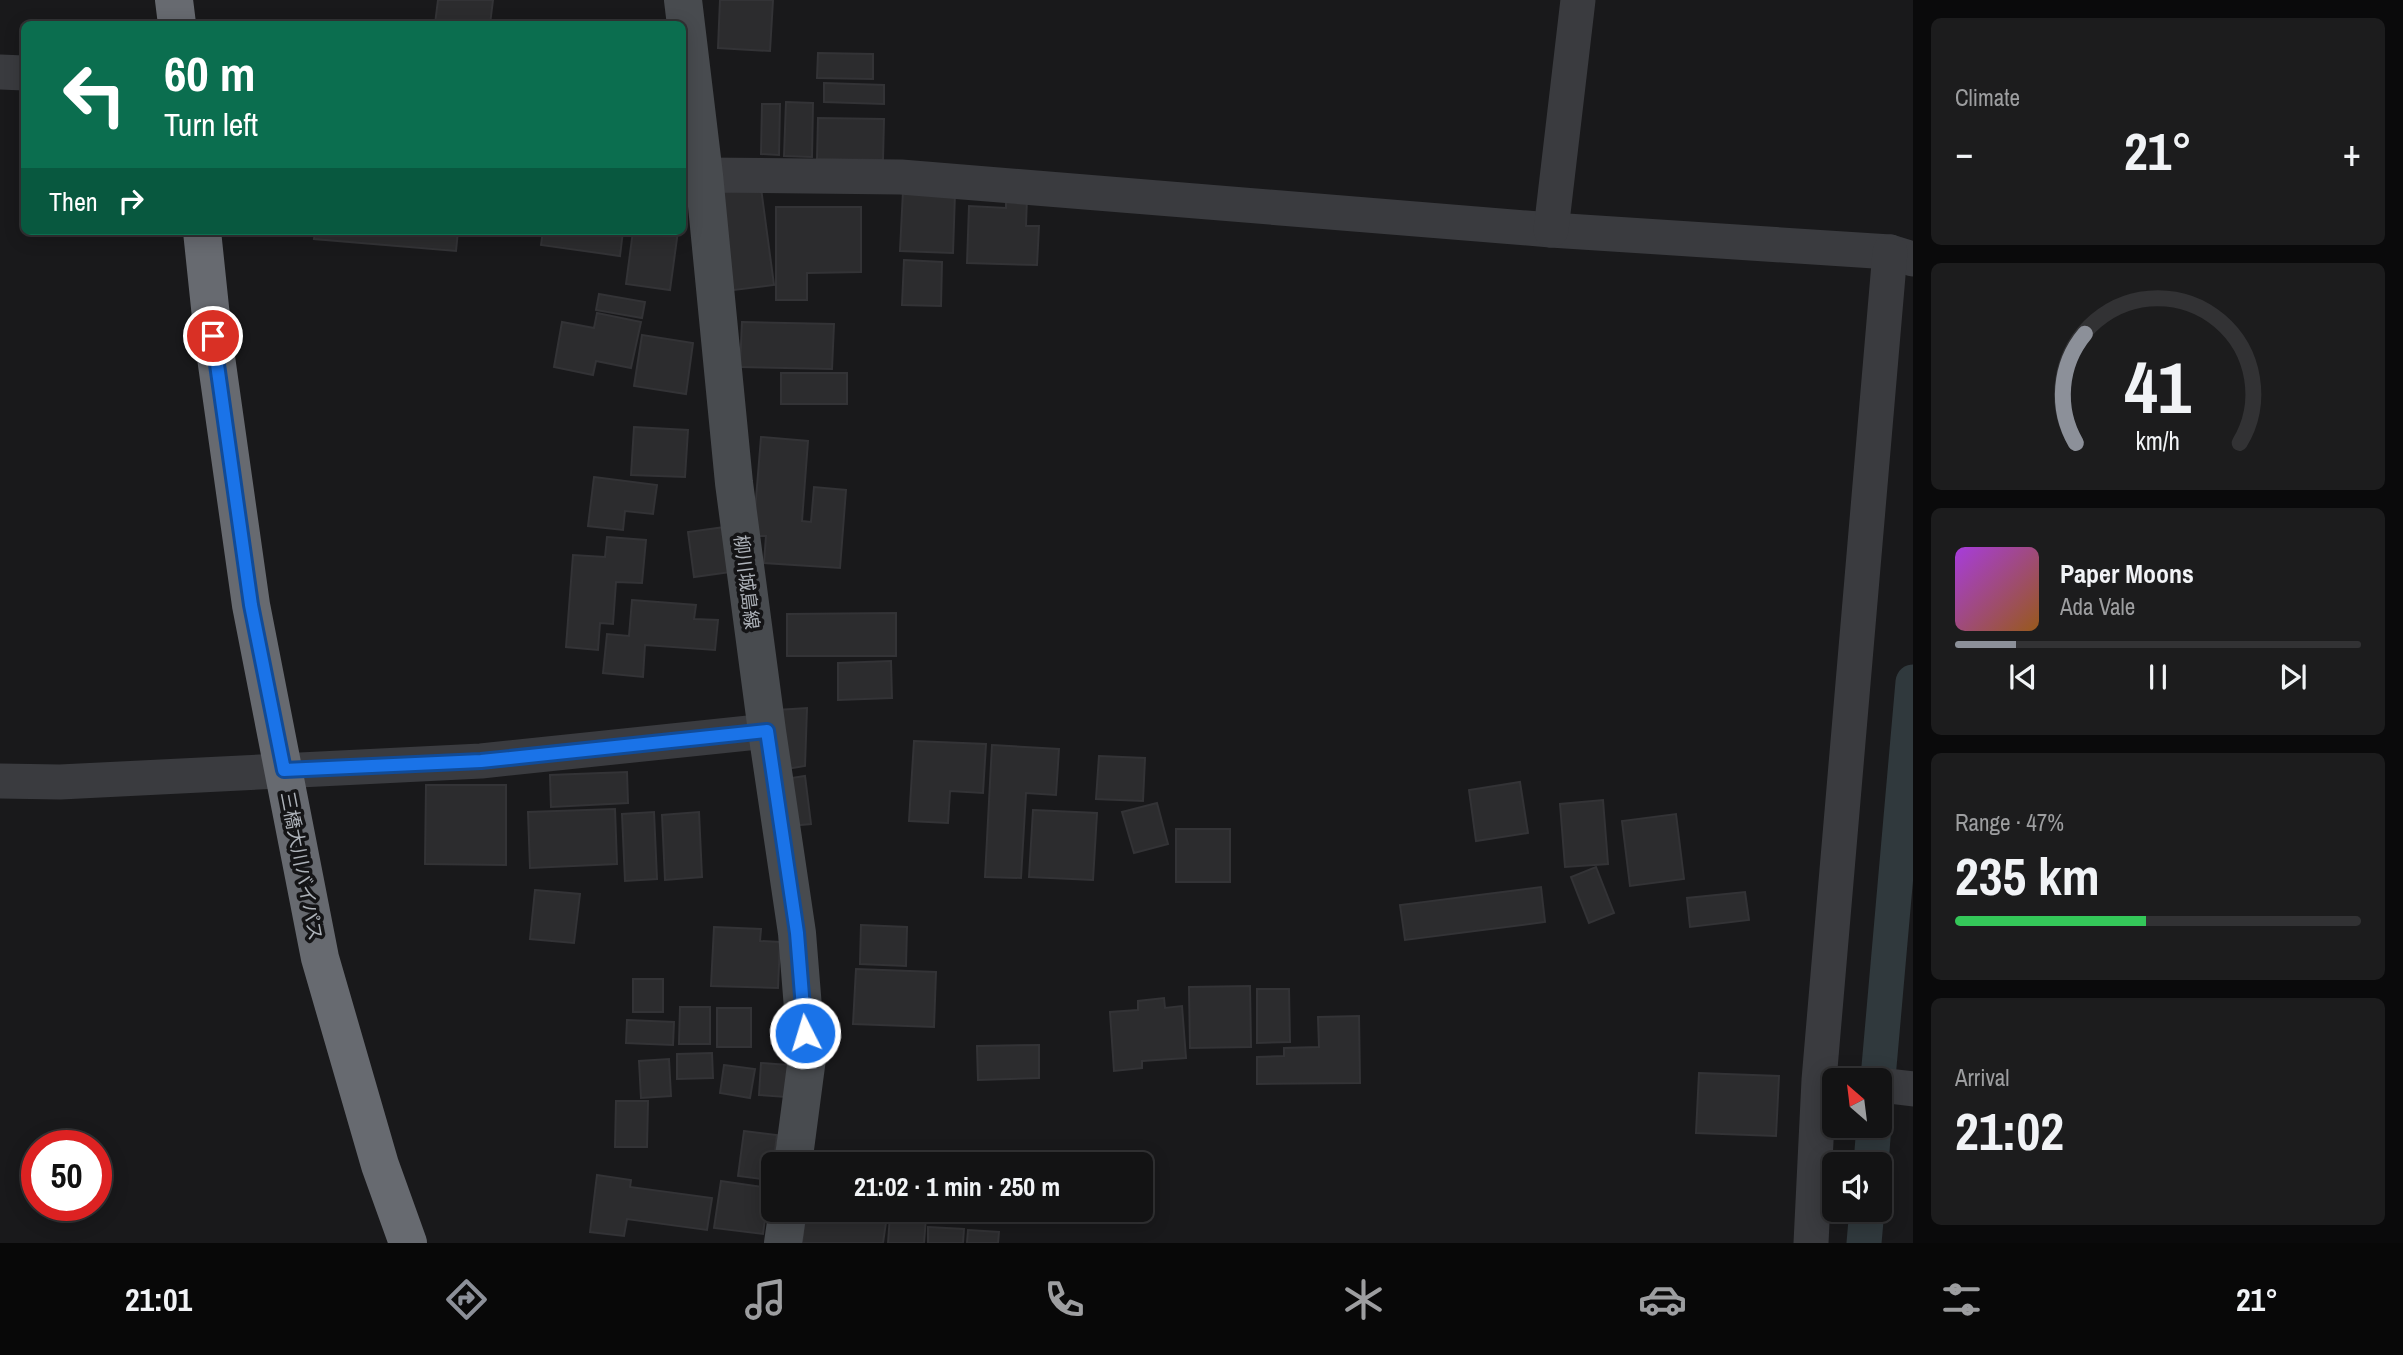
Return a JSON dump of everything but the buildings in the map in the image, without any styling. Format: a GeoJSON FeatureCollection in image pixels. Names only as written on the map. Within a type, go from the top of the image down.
{"type":"FeatureCollection","features":[{"type":"Feature","properties":{"kind":"highway"},"geometry":{"type":"LineString","coordinates":[[174,0],[177,21]]}},
{"type":"Feature","properties":{"kind":"highway","name":"三橋大川バイパス"},"geometry":{"type":"LineString","coordinates":[[202,235],[213,336],[251,605],[320,958],[380,1165],[408,1243]]}},
{"type":"Feature","properties":{"kind":"main road","name":"柳川城島線"},"geometry":{"type":"LineString","coordinates":[[683,0],[684,21]]}},
{"type":"Feature","properties":{"kind":"main road","name":"柳川城島線"},"geometry":{"type":"LineString","coordinates":[[686,51],[691,136],[704,175],[734,484],[797,933],[807,1058],[795,1152]]}},
{"type":"Feature","properties":{"kind":"main road"},"geometry":{"type":"LineString","coordinates":[[783,1243],[786,1222]]}},
{"type":"Feature","properties":{"kind":"street"},"geometry":{"type":"LineString","coordinates":[[1552,230],[1578,0]]}},
{"type":"Feature","properties":{"kind":"street"},"geometry":{"type":"LineString","coordinates":[[0,72],[21,73]]}},
{"type":"Feature","properties":{"kind":"street"},"geometry":{"type":"LineString","coordinates":[[704,175],[901,177],[1552,230],[1902,255],[1828,1068]]}},
{"type":"Feature","properties":{"kind":"street"},"geometry":{"type":"LineString","coordinates":[[0,781],[60,782],[481,761],[767,731]]}},
{"type":"Feature","properties":{"kind":"street"},"geometry":{"type":"LineString","coordinates":[[1892,1086],[1913,1089]]}},
{"type":"Feature","properties":{"kind":"street"},"geometry":{"type":"LineString","coordinates":[[1811,1243],[1822,1131]]}},
{"type":"Feature","properties":{"kind":"waterway"},"geometry":{"type":"LineString","coordinates":[[1879,1068],[1913,682]]}},
{"type":"Feature","properties":{"kind":"waterway"},"geometry":{"type":"LineString","coordinates":[[1872,1152],[1873,1138]]}},
{"type":"Feature","properties":{"kind":"waterway"},"geometry":{"type":"LineString","coordinates":[[1864,1243],[1866,1222]]}},
{"type":"Feature","properties":{"kind":"route"},"geometry":{"type":"LineString","coordinates":[[213,336],[251,605],[284,770],[481,761],[767,731],[797,933],[805,1033]]}}]}
